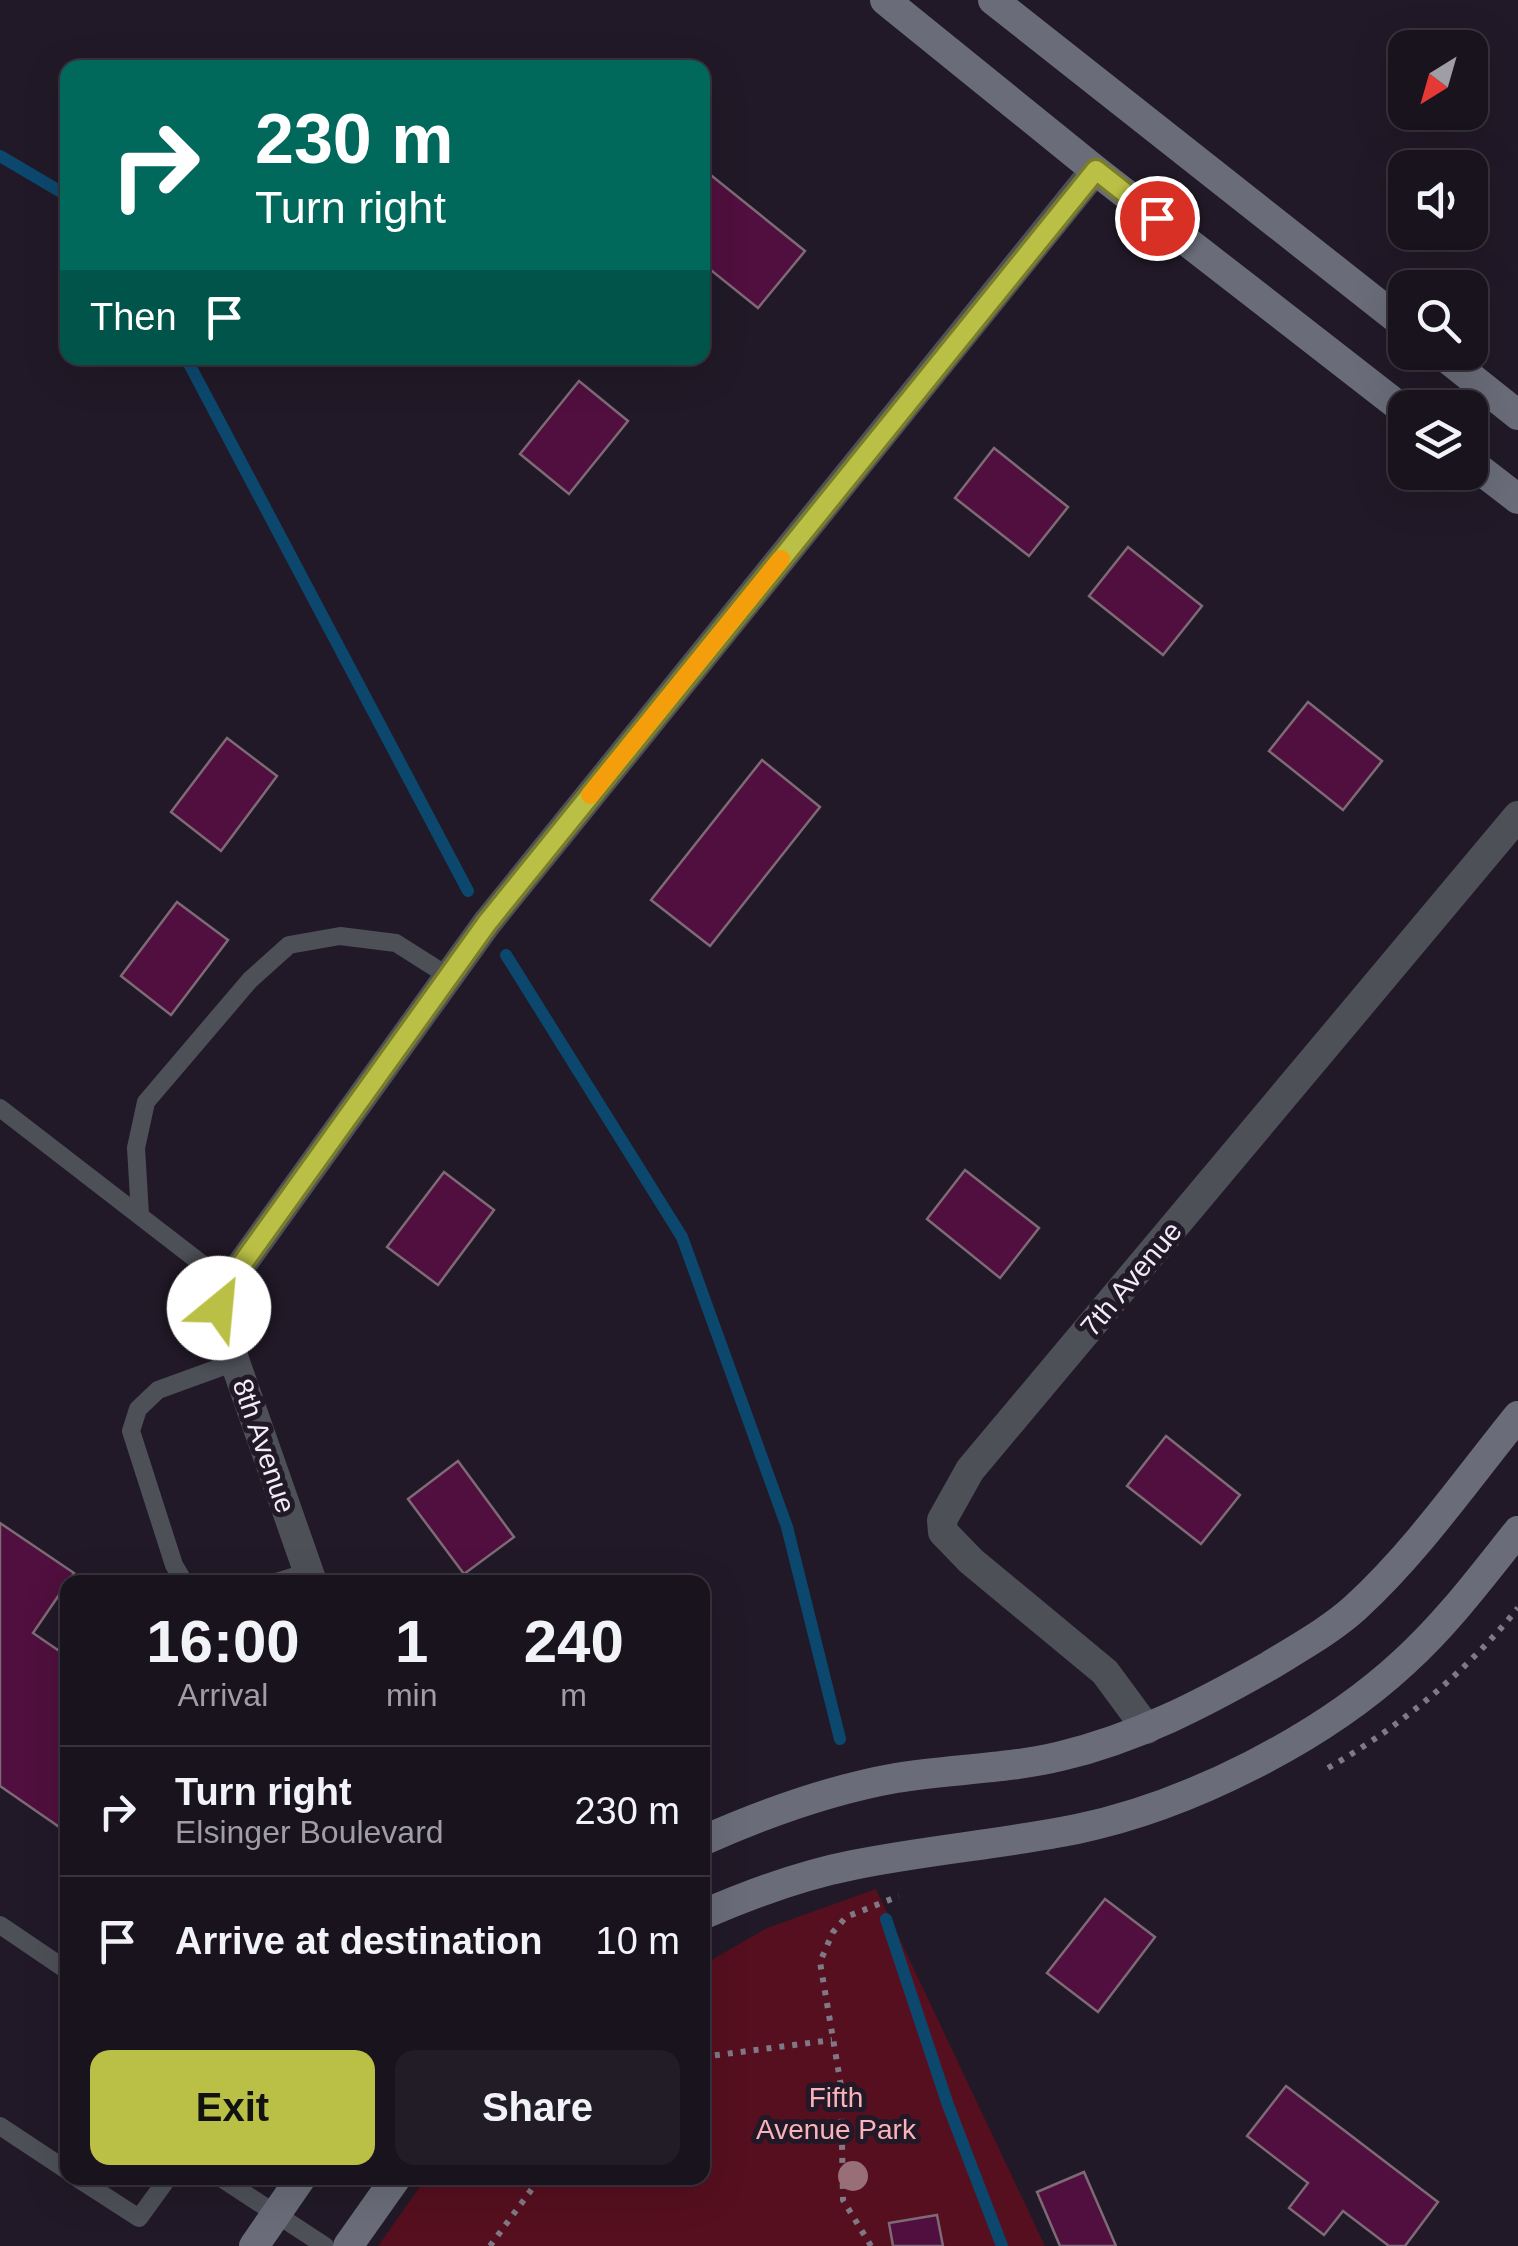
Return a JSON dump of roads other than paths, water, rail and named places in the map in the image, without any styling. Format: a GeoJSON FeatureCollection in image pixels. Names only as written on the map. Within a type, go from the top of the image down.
{"type":"FeatureCollection","features":[{"type":"Feature","properties":{"kind":"street"},"geometry":{"type":"LineString","coordinates":[[885,0],[1388,399]]}},
{"type":"Feature","properties":{"kind":"street"},"geometry":{"type":"LineString","coordinates":[[993,0],[1388,312]]}},
{"type":"Feature","properties":{"kind":"street"},"geometry":{"type":"LineString","coordinates":[[228,1284],[487,923],[1096,170]]}},
{"type":"Feature","properties":{"kind":"street"},"geometry":{"type":"LineString","coordinates":[[1463,370],[1518,414]]}},
{"type":"Feature","properties":{"kind":"street"},"geometry":{"type":"LineString","coordinates":[[1488,476],[1518,500]]}},
{"type":"Feature","properties":{"kind":"street","name":"7th Avenue"},"geometry":{"type":"LineString","coordinates":[[1146,1729],[1105,1672],[971,1561],[943,1532],[942,1520],[970,1470],[1518,816]]}},
{"type":"Feature","properties":{"kind":"street","name":"8th Avenue"},"geometry":{"type":"LineString","coordinates":[[228,1284],[219,1308],[309,1575]]}},
{"type":"Feature","properties":{"kind":"street"},"geometry":{"type":"LineString","coordinates":[[710,1838],[778,1808],[856,1787],[1062,1756],[1146,1729],[1198,1706],[1300,1647],[1352,1611],[1398,1564],[1518,1416]]}},
{"type":"Feature","properties":{"kind":"street"},"geometry":{"type":"LineString","coordinates":[[710,1912],[851,1865],[1079,1828],[1164,1803],[1218,1781],[1297,1740],[1378,1685],[1431,1634],[1518,1531]]}},
{"type":"Feature","properties":{"kind":"street"},"geometry":{"type":"LineString","coordinates":[[254,2246],[296,2185]]}},
{"type":"Feature","properties":{"kind":"street"},"geometry":{"type":"LineString","coordinates":[[348,2246],[391,2185]]}},
{"type":"Feature","properties":{"kind":"lane"},"geometry":{"type":"LineString","coordinates":[[140,1215],[136,1148],[146,1102],[250,980],[288,945],[340,936],[396,943],[448,976]]}},
{"type":"Feature","properties":{"kind":"lane"},"geometry":{"type":"LineString","coordinates":[[0,1108],[228,1284]]}},
{"type":"Feature","properties":{"kind":"lane"},"geometry":{"type":"LineString","coordinates":[[180,1575],[131,1431],[138,1408],[158,1390],[235,1362]]}},
{"type":"Feature","properties":{"kind":"lane"},"geometry":{"type":"LineString","coordinates":[[0,1925],[60,1966]]}},
{"type":"Feature","properties":{"kind":"lane"},"geometry":{"type":"LineString","coordinates":[[0,2126],[60,2166]]}},
{"type":"Feature","properties":{"kind":"lane"},"geometry":{"type":"LineString","coordinates":[[88,2185],[139,2218],[163,2185]]}},
{"type":"Feature","properties":{"kind":"lane"},"geometry":{"type":"LineString","coordinates":[[232,2185],[325,2246]]}},
{"type":"Feature","properties":{"kind":"waterway"},"geometry":{"type":"LineString","coordinates":[[0,156],[60,191]]}},
{"type":"Feature","properties":{"kind":"waterway"},"geometry":{"type":"LineString","coordinates":[[190,365],[468,891]]}},
{"type":"Feature","properties":{"kind":"waterway"},"geometry":{"type":"LineString","coordinates":[[506,955],[682,1237],[787,1527],[840,1739]]}},
{"type":"Feature","properties":{"kind":"waterway"},"geometry":{"type":"LineString","coordinates":[[886,1919],[948,2105],[1002,2246]]}},
{"type":"Feature","properties":{"kind":"park label","name":"Fifth Avenue Park"},"geometry":{"type":"Point","coordinates":[836,2113]}}]}
